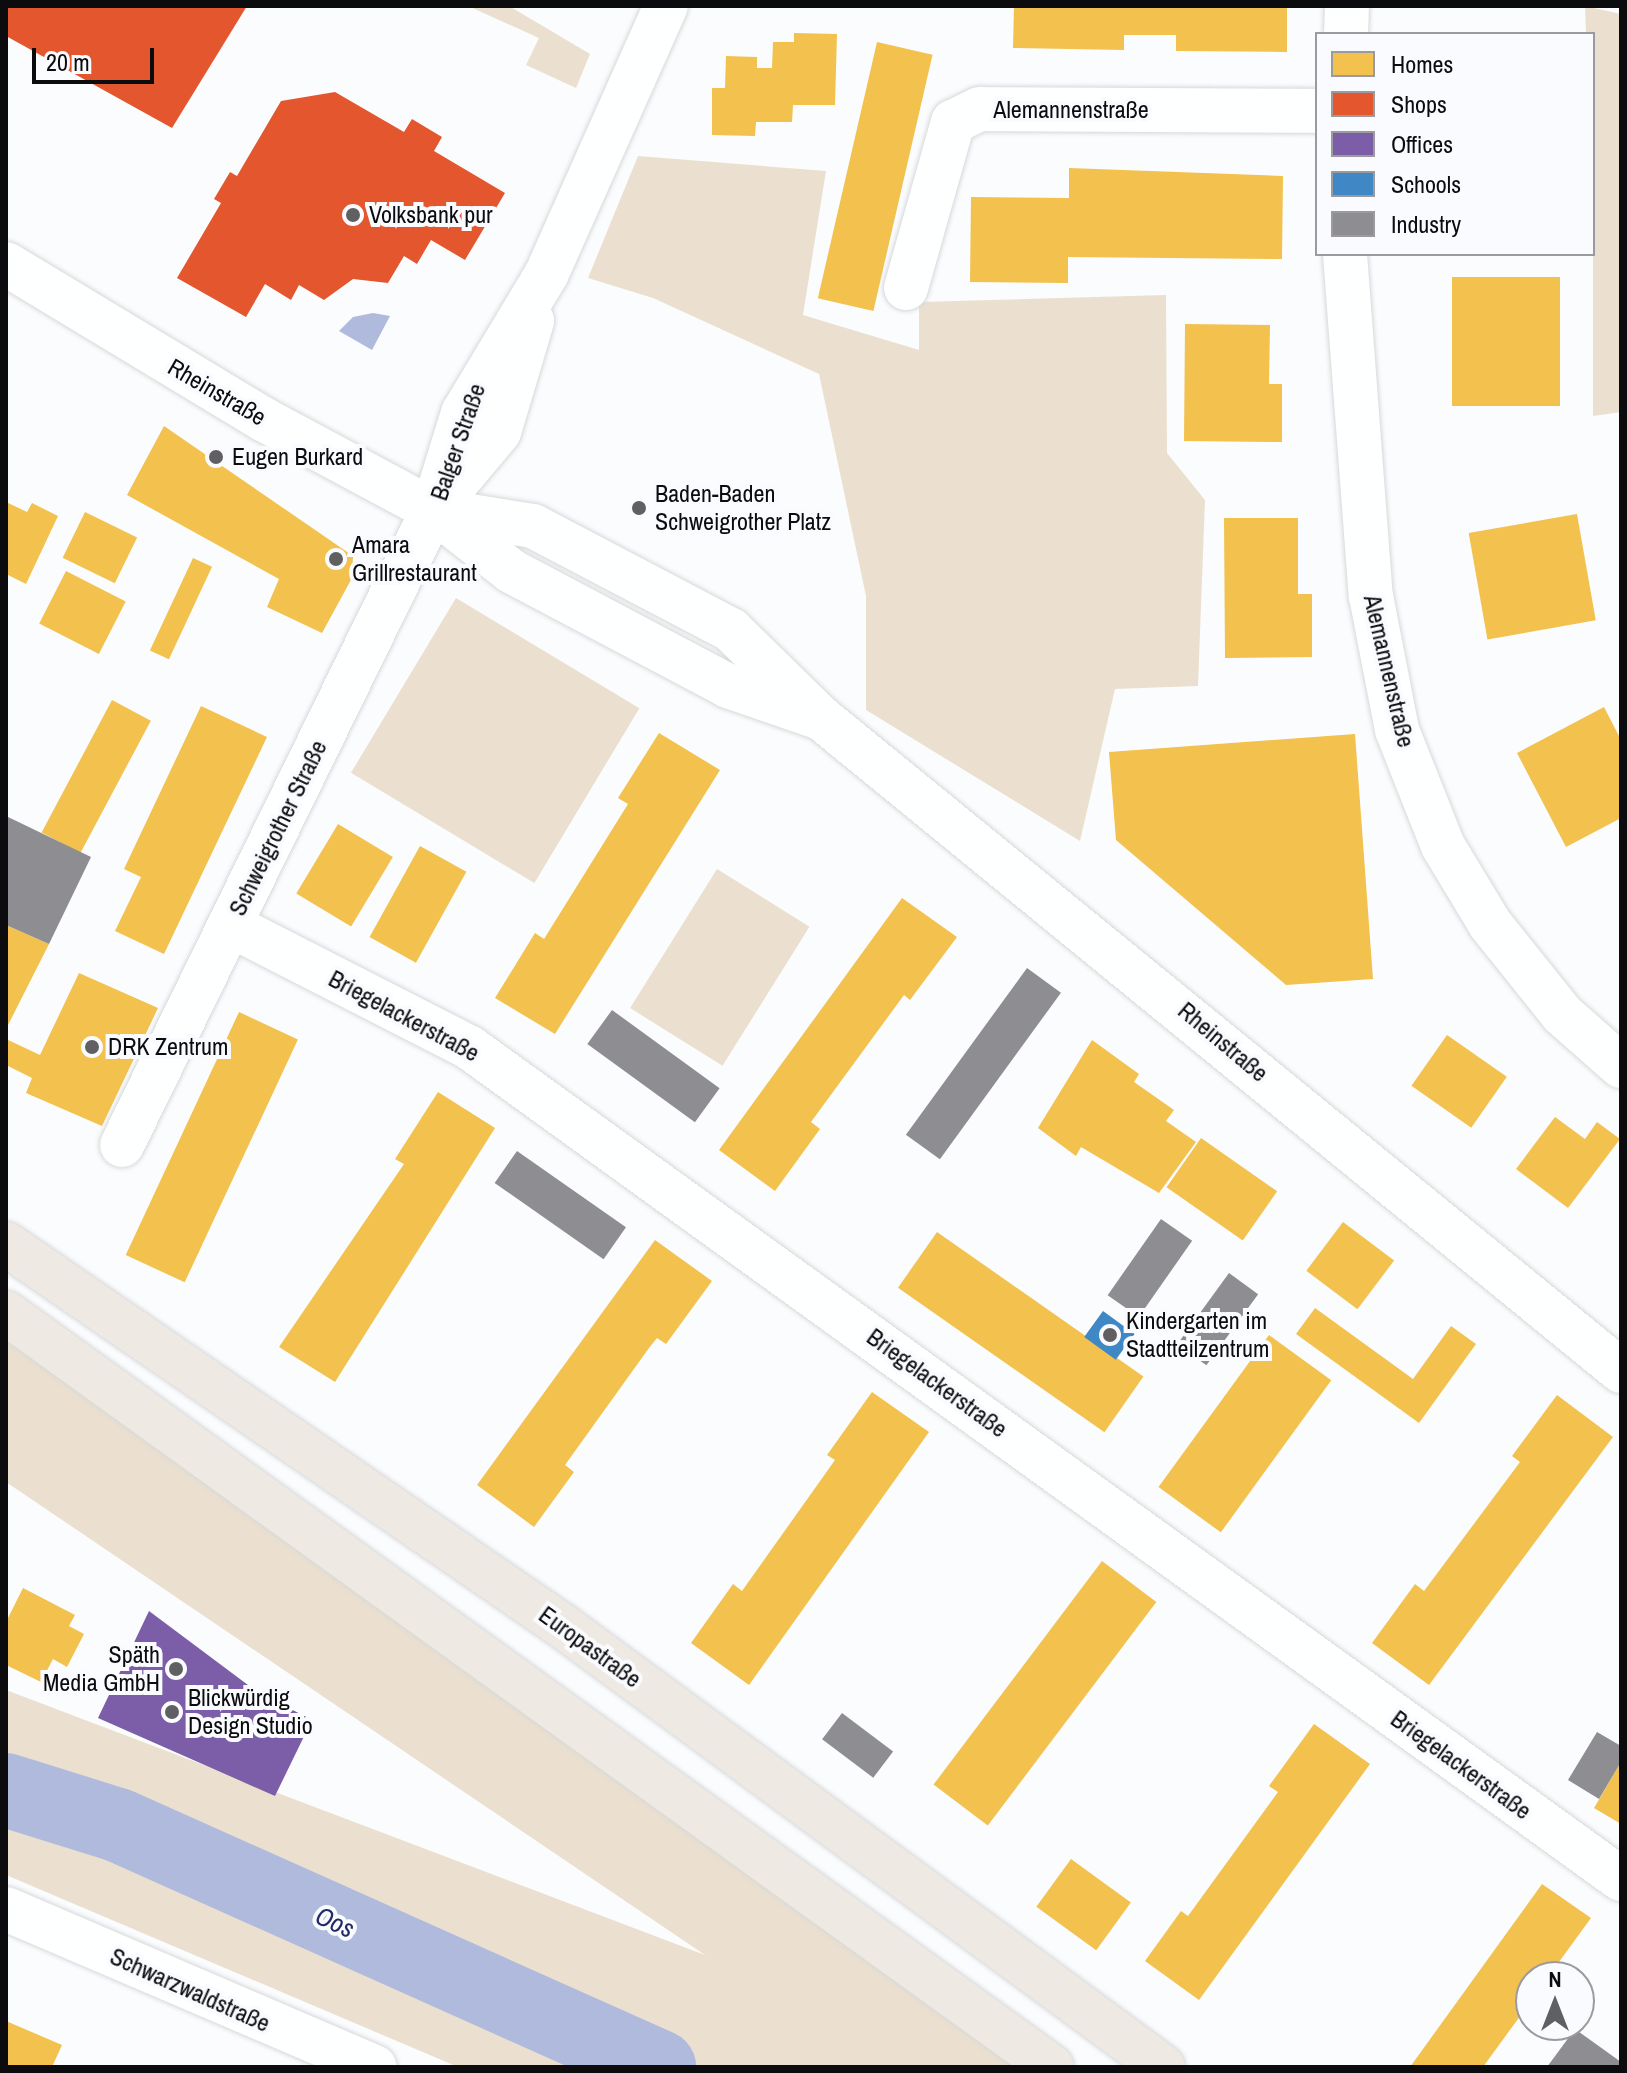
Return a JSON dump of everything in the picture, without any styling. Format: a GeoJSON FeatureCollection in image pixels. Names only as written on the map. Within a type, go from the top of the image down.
{"type":"FeatureCollection","features":[{"type":"Feature","properties":{"kind":"main road","name":"Europastraße"},"geometry":{"type":"LineString","coordinates":[[6,1244],[564,1627],[1163,2067]]}},
{"type":"Feature","properties":{"kind":"main road"},"geometry":{"type":"LineString","coordinates":[[6,1313],[1052,2067]]}},
{"type":"Feature","properties":{"kind":"street","name":"Balger Straße"},"geometry":{"type":"LineString","coordinates":[[433,510],[463,413],[547,273],[666,6]]}},
{"type":"Feature","properties":{"kind":"street"},"geometry":{"type":"LineString","coordinates":[[1346,32],[1347,6]]}},
{"type":"Feature","properties":{"kind":"street","name":"Alemannenstraße"},"geometry":{"type":"LineString","coordinates":[[906,288],[953,122],[980,109],[1315,111]]}},
{"type":"Feature","properties":{"kind":"street","name":"Alemannenstraße"},"geometry":{"type":"LineString","coordinates":[[1345,256],[1371,596],[1397,730],[1443,846],[1490,924],[1562,1014],[1621,1066]]}},
{"type":"Feature","properties":{"kind":"street","name":"Rheinstraße"},"geometry":{"type":"LineString","coordinates":[[6,264],[249,411],[433,510],[533,526],[731,630],[821,718],[1621,1371]]}},
{"type":"Feature","properties":{"kind":"street","name":"Schweigrother Straße"},"geometry":{"type":"LineString","coordinates":[[122,1145],[433,510]]}},
{"type":"Feature","properties":{"kind":"street","name":"Briegelackerstraße"},"geometry":{"type":"LineString","coordinates":[[230,925],[470,1048],[1621,1879]]}},
{"type":"Feature","properties":{"kind":"street","name":"Schwarzwaldstraße"},"geometry":{"type":"LineString","coordinates":[[6,1909],[375,2067]]}},
{"type":"Feature","properties":{"kind":"shaded area"},"geometry":{"type":"Polygon","coordinates":[[[468,6],[509,6],[590,54],[576,88],[526,65],[539,38],[468,6]]]}},
{"type":"Feature","properties":{"kind":"shaded area"},"geometry":{"type":"Polygon","coordinates":[[[1585,6],[1621,14],[1621,412],[1593,416],[1595,32],[1586,32],[1585,6]]]}},
{"type":"Feature","properties":{"kind":"shaded area"},"geometry":{"type":"Polygon","coordinates":[[[638,156],[826,171],[803,315],[919,350],[919,302],[1166,295],[1167,453],[1205,500],[1198,686],[1115,689],[1080,841],[866,710],[866,596],[819,374],[653,298],[588,278],[638,156]]]}},
{"type":"Feature","properties":{"kind":"shaded area"},"geometry":{"type":"Polygon","coordinates":[[[456,598],[639,708],[534,883],[351,773],[456,598]]]}},
{"type":"Feature","properties":{"kind":"shaded area"},"geometry":{"type":"Polygon","coordinates":[[[717,869],[809,927],[723,1066],[630,1008],[717,869]]]}},
{"type":"Feature","properties":{"kind":"shaded area"},"geometry":{"type":"Polygon","coordinates":[[[6,1339],[1017,2067],[458,2067],[6,1875],[6,1690],[705,1955],[6,1482],[6,1339]]]}},
{"type":"Feature","properties":{"kind":"water"},"geometry":{"type":"Polygon","coordinates":[[[373,313],[390,316],[372,350],[339,331],[353,317],[373,313]]]}},
{"type":"Feature","properties":{"kind":"building: Homes"},"geometry":{"type":"Polygon","coordinates":[[[1014,6],[1287,6],[1287,52],[1176,51],[1176,35],[1124,35],[1124,50],[1013,48],[1014,6]]]}},
{"type":"Feature","properties":{"kind":"building: Homes"},"geometry":{"type":"Polygon","coordinates":[[[794,33],[837,34],[835,105],[793,105],[792,122],[756,122],[755,136],[712,135],[712,88],[725,88],[726,56],[757,57],[757,68],[772,68],[773,42],[794,42],[794,33]]]}},
{"type":"Feature","properties":{"kind":"building: Homes"},"geometry":{"type":"Polygon","coordinates":[[[877,42],[933,55],[873,311],[818,298],[877,42]]]}},
{"type":"Feature","properties":{"kind":"building: Homes"},"geometry":{"type":"Polygon","coordinates":[[[1069,168],[1283,176],[1282,259],[1068,257],[1068,283],[970,282],[971,197],[1069,198],[1069,168]]]}},
{"type":"Feature","properties":{"kind":"building: Homes"},"geometry":{"type":"Polygon","coordinates":[[[1452,277],[1560,277],[1560,406],[1452,406],[1452,277]]]}},
{"type":"Feature","properties":{"kind":"building: Homes"},"geometry":{"type":"Polygon","coordinates":[[[1185,324],[1270,325],[1269,384],[1282,384],[1282,442],[1184,441],[1185,324]]]}},
{"type":"Feature","properties":{"kind":"building: Homes"},"geometry":{"type":"Polygon","coordinates":[[[164,426],[353,556],[352,578],[322,633],[267,607],[279,579],[127,495],[164,426]]]}},
{"type":"Feature","properties":{"kind":"building: Homes"},"geometry":{"type":"Polygon","coordinates":[[[6,502],[27,512],[32,503],[58,516],[26,584],[6,574],[6,502]]]}},
{"type":"Feature","properties":{"kind":"building: Homes"},"geometry":{"type":"Polygon","coordinates":[[[85,512],[137,537],[115,583],[63,558],[85,512]]]}},
{"type":"Feature","properties":{"kind":"building: Homes"},"geometry":{"type":"Polygon","coordinates":[[[1577,514],[1596,620],[1487,639],[1469,533],[1577,514]]]}},
{"type":"Feature","properties":{"kind":"building: Homes"},"geometry":{"type":"Polygon","coordinates":[[[1224,518],[1298,518],[1298,594],[1312,594],[1312,657],[1225,658],[1224,518]]]}},
{"type":"Feature","properties":{"kind":"building: Homes"},"geometry":{"type":"Polygon","coordinates":[[[193,558],[212,567],[169,659],[150,650],[193,558]]]}},
{"type":"Feature","properties":{"kind":"building: Homes"},"geometry":{"type":"Polygon","coordinates":[[[66,571],[126,601],[99,654],[39,624],[66,571]]]}},
{"type":"Feature","properties":{"kind":"building: Homes"},"geometry":{"type":"Polygon","coordinates":[[[112,700],[151,721],[80,853],[42,832],[112,700]]]}},
{"type":"Feature","properties":{"kind":"building: Homes"},"geometry":{"type":"Polygon","coordinates":[[[201,706],[267,737],[164,954],[115,931],[141,877],[124,869],[201,706]]]}},
{"type":"Feature","properties":{"kind":"building: Homes"},"geometry":{"type":"Polygon","coordinates":[[[1604,707],[1621,740],[1621,818],[1566,847],[1517,753],[1604,707]]]}},
{"type":"Feature","properties":{"kind":"building: Homes"},"geometry":{"type":"Polygon","coordinates":[[[659,733],[720,770],[555,1034],[495,998],[535,933],[544,939],[628,804],[618,798],[659,733]]]}},
{"type":"Feature","properties":{"kind":"building: Homes"},"geometry":{"type":"Polygon","coordinates":[[[1355,734],[1373,979],[1286,985],[1116,840],[1109,752],[1355,734]]]}},
{"type":"Feature","properties":{"kind":"building: Homes"},"geometry":{"type":"Polygon","coordinates":[[[338,824],[393,857],[351,926],[296,893],[338,824]]]}},
{"type":"Feature","properties":{"kind":"building: Homes"},"geometry":{"type":"Polygon","coordinates":[[[420,846],[466,872],[416,963],[370,937],[420,846]]]}},
{"type":"Feature","properties":{"kind":"building: Homes"},"geometry":{"type":"Polygon","coordinates":[[[902,898],[957,937],[910,1000],[904,995],[811,1122],[820,1129],[775,1191],[719,1150],[902,898]]]}},
{"type":"Feature","properties":{"kind":"building: Homes"},"geometry":{"type":"Polygon","coordinates":[[[6,925],[49,944],[6,1029],[6,925]]]}},
{"type":"Feature","properties":{"kind":"building: Homes","name":"DRK Zentrum"},"geometry":{"type":"Polygon","coordinates":[[[79,973],[158,1008],[102,1126],[26,1093],[32,1078],[6,1065],[6,1039],[40,1055],[79,973]]]}},
{"type":"Feature","properties":{"kind":"building: Homes"},"geometry":{"type":"Polygon","coordinates":[[[239,1012],[298,1039],[185,1282],[126,1255],[239,1012]]]}},
{"type":"Feature","properties":{"kind":"building: Homes"},"geometry":{"type":"Polygon","coordinates":[[[1447,1035],[1507,1077],[1471,1128],[1411,1086],[1447,1035]]]}},
{"type":"Feature","properties":{"kind":"building: Homes"},"geometry":{"type":"Polygon","coordinates":[[[1092,1040],[1139,1074],[1134,1082],[1174,1110],[1166,1121],[1196,1142],[1159,1193],[1081,1147],[1076,1156],[1038,1128],[1092,1040]]]}},
{"type":"Feature","properties":{"kind":"building: Homes"},"geometry":{"type":"Polygon","coordinates":[[[438,1092],[495,1128],[335,1382],[279,1347],[404,1164],[395,1159],[438,1092]]]}},
{"type":"Feature","properties":{"kind":"building: Homes"},"geometry":{"type":"Polygon","coordinates":[[[1555,1117],[1585,1139],[1597,1122],[1620,1139],[1568,1208],[1516,1169],[1555,1117]]]}},
{"type":"Feature","properties":{"kind":"building: Homes"},"geometry":{"type":"Polygon","coordinates":[[[1201,1138],[1277,1191],[1243,1240],[1167,1187],[1201,1138]]]}},
{"type":"Feature","properties":{"kind":"building: Homes"},"geometry":{"type":"Polygon","coordinates":[[[1343,1222],[1394,1261],[1357,1309],[1306,1271],[1343,1222]]]}},
{"type":"Feature","properties":{"kind":"building: Homes"},"geometry":{"type":"Polygon","coordinates":[[[937,1232],[1143,1377],[1104,1432],[898,1288],[937,1232]]]}},
{"type":"Feature","properties":{"kind":"building: Homes"},"geometry":{"type":"Polygon","coordinates":[[[655,1240],[712,1281],[666,1344],[657,1338],[649,1348],[565,1465],[574,1472],[534,1527],[477,1485],[655,1240]]]}},
{"type":"Feature","properties":{"kind":"building: Homes"},"geometry":{"type":"Polygon","coordinates":[[[1315,1308],[1413,1379],[1451,1326],[1476,1344],[1419,1423],[1296,1334],[1315,1308]]]}},
{"type":"Feature","properties":{"kind":"building: Homes"},"geometry":{"type":"Polygon","coordinates":[[[1269,1335],[1331,1380],[1221,1532],[1158,1487],[1269,1335]]]}},
{"type":"Feature","properties":{"kind":"building: Homes"},"geometry":{"type":"Polygon","coordinates":[[[872,1392],[929,1432],[749,1685],[691,1643],[733,1584],[742,1591],[835,1460],[827,1455],[872,1392]]]}},
{"type":"Feature","properties":{"kind":"building: Homes"},"geometry":{"type":"Polygon","coordinates":[[[1557,1395],[1613,1437],[1429,1685],[1372,1643],[1415,1584],[1424,1591],[1520,1462],[1512,1456],[1557,1395]]]}},
{"type":"Feature","properties":{"kind":"building: Homes"},"geometry":{"type":"Polygon","coordinates":[[[1102,1561],[1156,1602],[988,1826],[933,1785],[1102,1561]]]}},
{"type":"Feature","properties":{"kind":"building: Homes"},"geometry":{"type":"Polygon","coordinates":[[[23,1588],[75,1615],[69,1626],[84,1634],[67,1667],[53,1659],[41,1682],[6,1665],[6,1622],[23,1588]]]}},
{"type":"Feature","properties":{"kind":"building: Homes"},"geometry":{"type":"Polygon","coordinates":[[[1314,1724],[1370,1764],[1199,2000],[1145,1961],[1181,1911],[1188,1916],[1278,1792],[1269,1786],[1314,1724]]]}},
{"type":"Feature","properties":{"kind":"building: Homes"},"geometry":{"type":"Polygon","coordinates":[[[1621,1762],[1621,1824],[1594,1808],[1621,1762]]]}},
{"type":"Feature","properties":{"kind":"building: Homes"},"geometry":{"type":"Polygon","coordinates":[[[1071,1859],[1131,1902],[1096,1950],[1036,1907],[1071,1859]]]}},
{"type":"Feature","properties":{"kind":"building: Homes"},"geometry":{"type":"Polygon","coordinates":[[[1542,1884],[1591,1918],[1560,1961],[1515,1961],[1515,2023],[1483,2067],[1410,2067],[1542,1884]]]}},
{"type":"Feature","properties":{"kind":"building: Homes"},"geometry":{"type":"Polygon","coordinates":[[[6,2021],[62,2045],[52,2067],[6,2067],[6,2021]]]}},
{"type":"Feature","properties":{"kind":"building: Shops"},"geometry":{"type":"Polygon","coordinates":[[[6,6],[247,6],[172,128],[6,36],[6,6]]]}},
{"type":"Feature","properties":{"kind":"building: Shops","name":"Volksbank pur"},"geometry":{"type":"Polygon","coordinates":[[[335,92],[404,132],[412,119],[442,137],[434,151],[505,193],[465,260],[431,240],[417,264],[404,256],[388,283],[353,279],[324,300],[299,285],[291,300],[265,284],[246,317],[177,278],[221,203],[214,199],[230,172],[237,176],[281,101],[335,92]]]}},
{"type":"Feature","properties":{"kind":"building: Offices"},"geometry":{"type":"Polygon","coordinates":[[[149,1611],[256,1691],[312,1720],[275,1796],[98,1718],[149,1611]]]}},
{"type":"Feature","properties":{"kind":"building: Schools","name":"Kindergarten im Stadtteilzentrum"},"geometry":{"type":"Polygon","coordinates":[[[1103,1311],[1135,1334],[1116,1360],[1084,1337],[1103,1311]]]}},
{"type":"Feature","properties":{"kind":"building: Industry"},"geometry":{"type":"Polygon","coordinates":[[[6,816],[91,857],[49,944],[6,925],[6,816]]]}},
{"type":"Feature","properties":{"kind":"building: Industry"},"geometry":{"type":"Polygon","coordinates":[[[1027,968],[1061,993],[940,1159],[906,1135],[1027,968]]]}},
{"type":"Feature","properties":{"kind":"building: Industry"},"geometry":{"type":"Polygon","coordinates":[[[612,1010],[720,1088],[695,1122],[587,1044],[612,1010]]]}},
{"type":"Feature","properties":{"kind":"building: Industry"},"geometry":{"type":"Polygon","coordinates":[[[517,1151],[626,1227],[604,1259],[495,1183],[517,1151]]]}},
{"type":"Feature","properties":{"kind":"building: Industry"},"geometry":{"type":"Polygon","coordinates":[[[1161,1219],[1192,1241],[1139,1317],[1108,1295],[1161,1219]]]}},
{"type":"Feature","properties":{"kind":"building: Industry"},"geometry":{"type":"Polygon","coordinates":[[[1229,1273],[1258,1294],[1206,1365],[1177,1344],[1229,1273]]]}},
{"type":"Feature","properties":{"kind":"building: Industry"},"geometry":{"type":"Polygon","coordinates":[[[842,1713],[893,1752],[873,1778],[822,1739],[842,1713]]]}},
{"type":"Feature","properties":{"kind":"building: Industry"},"geometry":{"type":"Polygon","coordinates":[[[1597,1732],[1621,1746],[1621,1762],[1599,1799],[1568,1780],[1597,1732]]]}},
{"type":"Feature","properties":{"kind":"building: Industry"},"geometry":{"type":"Polygon","coordinates":[[[1566,2041],[1592,2041],[1621,2062],[1621,2067],[1547,2067],[1566,2041]]]}},
{"type":"Feature","properties":{"kind":"waterway","name":"Oos"},"geometry":{"type":"LineString","coordinates":[[6,1790],[118,1825],[659,2067]]}},
{"type":"Feature","properties":{"kind":"place","name":"Volksbank pur"},"geometry":{"type":"Point","coordinates":[353,215]}},
{"type":"Feature","properties":{"kind":"place","name":"Eugen Burkard"},"geometry":{"type":"Point","coordinates":[216,457]}},
{"type":"Feature","properties":{"kind":"place","name":"Baden-Baden Schweigrother Platz"},"geometry":{"type":"Point","coordinates":[639,508]}},
{"type":"Feature","properties":{"kind":"place","name":"Amara Grillrestaurant"},"geometry":{"type":"Point","coordinates":[336,559]}},
{"type":"Feature","properties":{"kind":"place","name":"DRK Zentrum"},"geometry":{"type":"Point","coordinates":[92,1047]}},
{"type":"Feature","properties":{"kind":"place","name":"Kindergarten im Stadtteilzentrum"},"geometry":{"type":"Point","coordinates":[1110,1335]}},
{"type":"Feature","properties":{"kind":"place","name":"Späth Media GmbH"},"geometry":{"type":"Point","coordinates":[176,1669]}},
{"type":"Feature","properties":{"kind":"place","name":"Blickwürdig Design Studio"},"geometry":{"type":"Point","coordinates":[172,1712]}}]}
